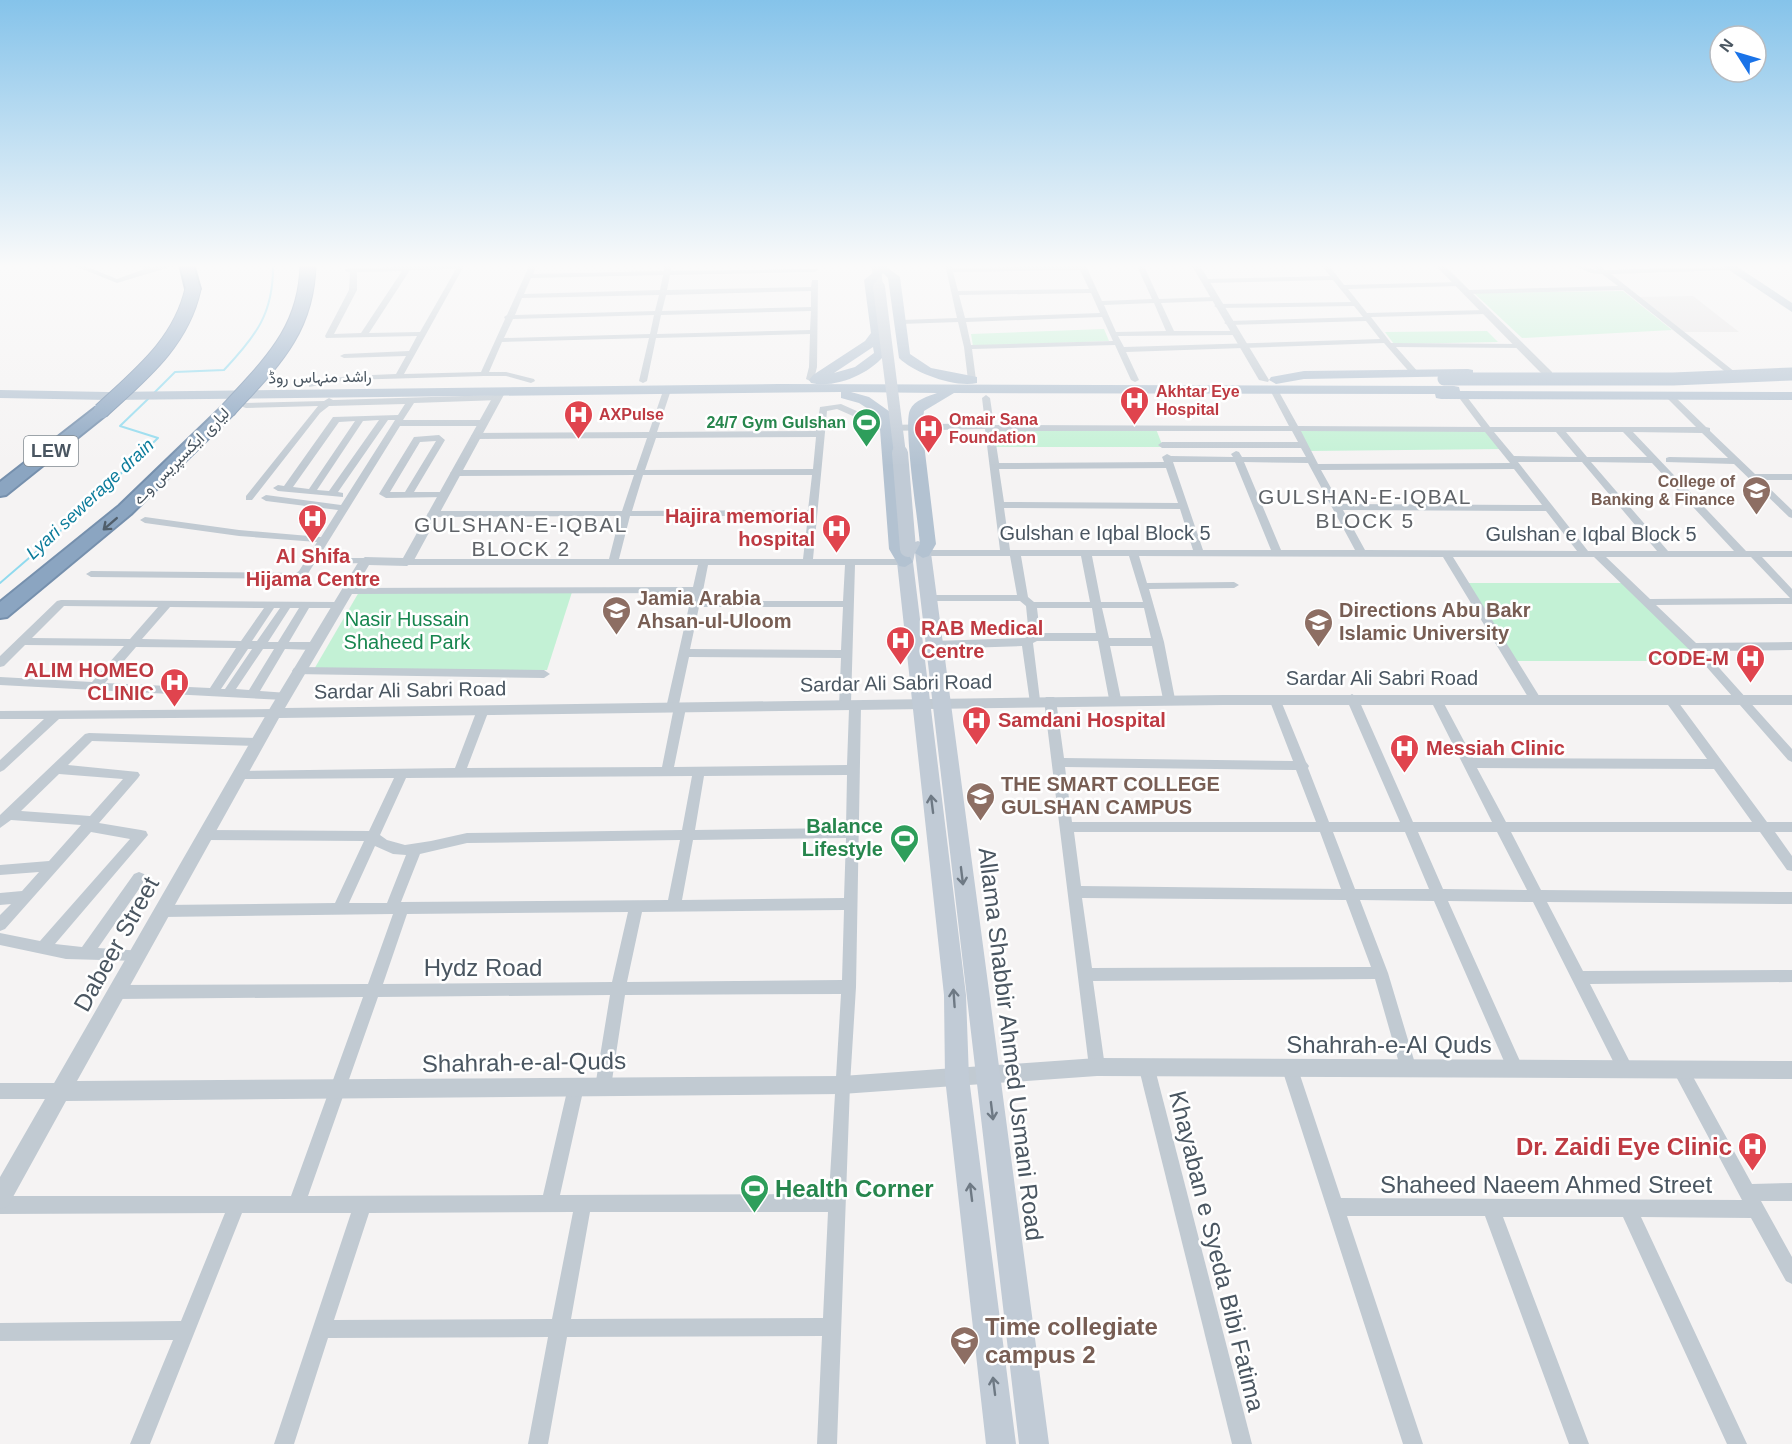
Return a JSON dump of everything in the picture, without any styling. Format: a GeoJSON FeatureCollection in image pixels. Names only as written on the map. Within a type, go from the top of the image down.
{"type":"FeatureCollection","features":[{"type":"Feature","properties":{"kind":"highway","name":"LEW"},"geometry":{"type":"LineString","coordinates":[[0,491],[101,411],[163,350],[176,331]]}},
{"type":"Feature","properties":{"kind":"highway","name":"لیاری ایکسپریس وے"},"geometry":{"type":"LineString","coordinates":[[0,612],[134,503],[228,411],[288,341],[293,331]]}},
{"type":"Feature","properties":{"kind":"main road"},"geometry":{"type":"LineString","coordinates":[[809,382],[869,344],[878,331]]}},
{"type":"Feature","properties":{"kind":"main road"},"geometry":{"type":"LineString","coordinates":[[887,331],[900,456],[914,552]]}},
{"type":"Feature","properties":{"kind":"main road"},"geometry":{"type":"LineString","coordinates":[[901,331],[904,355],[913,364],[929,371],[972,380]]}},
{"type":"Feature","properties":{"kind":"main road"},"geometry":{"type":"LineString","coordinates":[[1271,383],[1304,375],[1731,372],[1792,368]]}},
{"type":"Feature","properties":{"kind":"main road"},"geometry":{"type":"LineString","coordinates":[[1706,372],[1730,396]]}},
{"type":"Feature","properties":{"kind":"main road","name":"راشد منہاس روڈ"},"geometry":{"type":"LineString","coordinates":[[809,382],[959,389],[1444,379],[1673,379],[1792,374]]}},
{"type":"Feature","properties":{"kind":"main road","name":"راشد منہاس روڈ"},"geometry":{"type":"LineString","coordinates":[[0,394],[114,392],[331,398],[499,394],[614,385],[972,380],[1271,383],[1405,395],[1458,393]]}},
{"type":"Feature","properties":{"kind":"main road","name":"راشد منہاس روڈ"},"geometry":{"type":"LineString","coordinates":[[255,395],[312,385],[531,381],[614,385],[642,381],[671,384]]}},
{"type":"Feature","properties":{"kind":"main road"},"geometry":{"type":"LineString","coordinates":[[809,382],[864,400],[886,414],[897,549],[914,552],[928,544],[915,427],[917,410],[922,405],[959,389]]}},
{"type":"Feature","properties":{"kind":"main road","name":"راشد منہاس روڈ"},"geometry":{"type":"LineString","coordinates":[[0,384],[114,392]]}},
{"type":"Feature","properties":{"kind":"main road"},"geometry":{"type":"LineString","coordinates":[[1458,393],[1792,388]]}},
{"type":"Feature","properties":{"kind":"main road"},"geometry":{"type":"LineString","coordinates":[[1458,393],[1792,396]]}},
{"type":"Feature","properties":{"kind":"main road","name":"Allama Shabbir Ahmed Usmani Road"},"geometry":{"type":"LineString","coordinates":[[914,552],[927,598],[933,645],[930,705],[987,1073],[1034,1444]]}},
{"type":"Feature","properties":{"kind":"main road","name":"Allama Shabbir Ahmed Usmani Road"},"geometry":{"type":"LineString","coordinates":[[914,552],[930,705],[954,995],[957,1078],[1001,1444]]}},
{"type":"Feature","properties":{"kind":"street"},"geometry":{"type":"LineString","coordinates":[[331,331],[329,336],[424,334]]}},
{"type":"Feature","properties":{"kind":"street"},"geometry":{"type":"LineString","coordinates":[[363,336],[366,331]]}},
{"type":"Feature","properties":{"kind":"street"},"geometry":{"type":"LineString","coordinates":[[484,374],[502,331]]}},
{"type":"Feature","properties":{"kind":"street"},"geometry":{"type":"LineString","coordinates":[[642,381],[655,331]]}},
{"type":"Feature","properties":{"kind":"street"},"geometry":{"type":"LineString","coordinates":[[963,331],[972,380]]}},
{"type":"Feature","properties":{"kind":"street"},"geometry":{"type":"LineString","coordinates":[[1112,331],[1135,380]]}},
{"type":"Feature","properties":{"kind":"street"},"geometry":{"type":"LineString","coordinates":[[1378,331],[1415,373]]}},
{"type":"Feature","properties":{"kind":"street"},"geometry":{"type":"LineString","coordinates":[[1505,331],[1548,374]]}},
{"type":"Feature","properties":{"kind":"street"},"geometry":{"type":"LineString","coordinates":[[1680,331],[1731,372]]}},
{"type":"Feature","properties":{"kind":"street"},"geometry":{"type":"LineString","coordinates":[[498,340],[814,332],[809,382]]}},
{"type":"Feature","properties":{"kind":"street"},"geometry":{"type":"LineString","coordinates":[[1117,342],[1171,333],[1236,333],[1271,383],[1361,552]]}},
{"type":"Feature","properties":{"kind":"street"},"geometry":{"type":"LineString","coordinates":[[399,376],[424,334]]}},
{"type":"Feature","properties":{"kind":"street"},"geometry":{"type":"LineString","coordinates":[[968,348],[1117,342],[1244,345],[1516,342]]}},
{"type":"Feature","properties":{"kind":"street"},"geometry":{"type":"LineString","coordinates":[[344,356],[413,353]]}},
{"type":"Feature","properties":{"kind":"street"},"geometry":{"type":"LineString","coordinates":[[312,385],[348,378],[484,374],[506,374],[531,381]]}},
{"type":"Feature","properties":{"kind":"street"},"geometry":{"type":"LineString","coordinates":[[613,562],[626,514],[671,384]]}},
{"type":"Feature","properties":{"kind":"street"},"geometry":{"type":"LineString","coordinates":[[1458,393],[1549,508],[1591,554],[1694,647],[1792,757]]}},
{"type":"Feature","properties":{"kind":"street"},"geometry":{"type":"LineString","coordinates":[[249,498],[317,411],[331,398],[410,403],[499,394]]}},
{"type":"Feature","properties":{"kind":"street"},"geometry":{"type":"LineString","coordinates":[[310,561],[407,562],[499,394]]}},
{"type":"Feature","properties":{"kind":"street"},"geometry":{"type":"LineString","coordinates":[[1669,396],[1707,430],[1792,515]]}},
{"type":"Feature","properties":{"kind":"street"},"geometry":{"type":"LineString","coordinates":[[986,398],[999,505],[1010,553],[1027,602],[1042,700],[1058,762],[1097,1067]]}},
{"type":"Feature","properties":{"kind":"street"},"geometry":{"type":"LineString","coordinates":[[91,574],[292,577],[303,573],[410,403]]}},
{"type":"Feature","properties":{"kind":"street"},"geometry":{"type":"LineString","coordinates":[[808,562],[823,409],[831,405],[850,410],[887,428],[1707,430]]}},
{"type":"Feature","properties":{"kind":"street"},"geometry":{"type":"LineString","coordinates":[[351,496],[282,489],[334,422],[340,418],[483,423]]}},
{"type":"Feature","properties":{"kind":"street"},"geometry":{"type":"LineString","coordinates":[[311,492],[361,418]]}},
{"type":"Feature","properties":{"kind":"street"},"geometry":{"type":"LineString","coordinates":[[333,494],[384,418]]}},
{"type":"Feature","properties":{"kind":"street"},"geometry":{"type":"LineString","coordinates":[[1156,429],[1185,506],[1199,552]]}},
{"type":"Feature","properties":{"kind":"street"},"geometry":{"type":"LineString","coordinates":[[1226,430],[1277,552]]}},
{"type":"Feature","properties":{"kind":"street"},"geometry":{"type":"LineString","coordinates":[[1559,430],[1665,554]]}},
{"type":"Feature","properties":{"kind":"street"},"geometry":{"type":"LineString","coordinates":[[1626,430],[1653,460],[1792,595]]}},
{"type":"Feature","properties":{"kind":"street"},"geometry":{"type":"LineString","coordinates":[[475,436],[822,434]]}},
{"type":"Feature","properties":{"kind":"street"},"geometry":{"type":"LineString","coordinates":[[408,495],[441,438],[417,439],[384,493],[408,495],[443,495]]}},
{"type":"Feature","properties":{"kind":"street"},"geometry":{"type":"LineString","coordinates":[[1162,446],[1304,445]]}},
{"type":"Feature","properties":{"kind":"street"},"geometry":{"type":"LineString","coordinates":[[340,449],[381,449]]}},
{"type":"Feature","properties":{"kind":"street"},"geometry":{"type":"LineString","coordinates":[[993,466],[1239,460],[1313,463],[1653,460]]}},
{"type":"Feature","properties":{"kind":"street"},"geometry":{"type":"LineString","coordinates":[[1669,460],[1737,461]]}},
{"type":"Feature","properties":{"kind":"street"},"geometry":{"type":"LineString","coordinates":[[455,472],[816,472]]}},
{"type":"Feature","properties":{"kind":"street"},"geometry":{"type":"LineString","coordinates":[[1753,477],[1792,477]]}},
{"type":"Feature","properties":{"kind":"street"},"geometry":{"type":"LineString","coordinates":[[266,498],[344,508]]}},
{"type":"Feature","properties":{"kind":"street"},"geometry":{"type":"LineString","coordinates":[[999,505],[1185,506]]}},
{"type":"Feature","properties":{"kind":"street"},"geometry":{"type":"LineString","coordinates":[[1336,507],[1549,508]]}},
{"type":"Feature","properties":{"kind":"street"},"geometry":{"type":"LineString","coordinates":[[432,514],[814,513]]}},
{"type":"Feature","properties":{"kind":"street"},"geometry":{"type":"LineString","coordinates":[[146,520],[248,534],[324,540]]}},
{"type":"Feature","properties":{"kind":"street","name":"Gulshan e Iqbal Block 5"},"geometry":{"type":"LineString","coordinates":[[407,562],[850,562],[914,552],[1792,554]]}},
{"type":"Feature","properties":{"kind":"street"},"geometry":{"type":"LineString","coordinates":[[1133,553],[1149,604],[1169,699]]}},
{"type":"Feature","properties":{"kind":"street"},"geometry":{"type":"LineString","coordinates":[[1086,554],[1098,604],[1115,699]]}},
{"type":"Feature","properties":{"kind":"street"},"geometry":{"type":"LineString","coordinates":[[1446,554],[1535,699]]}},
{"type":"Feature","properties":{"kind":"street","name":"Dabeer Street"},"geometry":{"type":"LineString","coordinates":[[0,1198],[274,713],[365,561]]}},
{"type":"Feature","properties":{"kind":"street"},"geometry":{"type":"LineString","coordinates":[[667,771],[684,653],[704,562]]}},
{"type":"Feature","properties":{"kind":"street"},"geometry":{"type":"LineString","coordinates":[[827,1444],[842,1085],[849,987],[854,770],[847,654],[850,562]]}},
{"type":"Feature","properties":{"kind":"street"},"geometry":{"type":"LineString","coordinates":[[1143,586],[1234,585]]}},
{"type":"Feature","properties":{"kind":"street"},"geometry":{"type":"LineString","coordinates":[[346,591],[698,590]]}},
{"type":"Feature","properties":{"kind":"street"},"geometry":{"type":"LineString","coordinates":[[927,598],[1149,604]]}},
{"type":"Feature","properties":{"kind":"street"},"geometry":{"type":"LineString","coordinates":[[1646,602],[1792,601]]}},
{"type":"Feature","properties":{"kind":"street"},"geometry":{"type":"LineString","coordinates":[[0,663],[61,603],[338,605]]}},
{"type":"Feature","properties":{"kind":"street"},"geometry":{"type":"LineString","coordinates":[[95,686],[167,604]]}},
{"type":"Feature","properties":{"kind":"street"},"geometry":{"type":"LineString","coordinates":[[695,604],[849,604]]}},
{"type":"Feature","properties":{"kind":"street"},"geometry":{"type":"LineString","coordinates":[[213,692],[271,605]]}},
{"type":"Feature","properties":{"kind":"street"},"geometry":{"type":"LineString","coordinates":[[228,693],[287,605]]}},
{"type":"Feature","properties":{"kind":"street"},"geometry":{"type":"LineString","coordinates":[[252,694],[306,605]]}},
{"type":"Feature","properties":{"kind":"street"},"geometry":{"type":"LineString","coordinates":[[933,645],[1031,640],[1158,642]]}},
{"type":"Feature","properties":{"kind":"street"},"geometry":{"type":"LineString","coordinates":[[23,641],[313,646]]}},
{"type":"Feature","properties":{"kind":"street"},"geometry":{"type":"LineString","coordinates":[[1694,647],[1792,646]]}},
{"type":"Feature","properties":{"kind":"street"},"geometry":{"type":"LineString","coordinates":[[684,653],[847,654]]}},
{"type":"Feature","properties":{"kind":"street"},"geometry":{"type":"LineString","coordinates":[[298,672],[544,674]]}},
{"type":"Feature","properties":{"kind":"street"},"geometry":{"type":"LineString","coordinates":[[0,681],[284,696]]}},
{"type":"Feature","properties":{"kind":"street"},"geometry":{"type":"LineString","coordinates":[[1352,698],[1516,1070]]}},
{"type":"Feature","properties":{"kind":"street"},"geometry":{"type":"LineString","coordinates":[[1669,698],[1792,866]]}},
{"type":"Feature","properties":{"kind":"street","name":"Sardar Ali Sabri Road"},"geometry":{"type":"LineString","coordinates":[[0,715],[930,705],[1115,699],[1669,698],[1792,700]]}},
{"type":"Feature","properties":{"kind":"street"},"geometry":{"type":"LineString","coordinates":[[1275,699],[1303,766],[1381,974],[1408,1070]]}},
{"type":"Feature","properties":{"kind":"street"},"geometry":{"type":"LineString","coordinates":[[1436,699],[1626,1070]]}},
{"type":"Feature","properties":{"kind":"street"},"geometry":{"type":"LineString","coordinates":[[459,772],[483,710]]}},
{"type":"Feature","properties":{"kind":"street"},"geometry":{"type":"LineString","coordinates":[[0,766],[5,756],[55,716]]}},
{"type":"Feature","properties":{"kind":"street"},"geometry":{"type":"LineString","coordinates":[[4,819],[89,737],[258,742]]}},
{"type":"Feature","properties":{"kind":"street"},"geometry":{"type":"LineString","coordinates":[[1058,762],[1303,766]]}},
{"type":"Feature","properties":{"kind":"street"},"geometry":{"type":"LineString","coordinates":[[1469,763],[1717,764]]}},
{"type":"Feature","properties":{"kind":"street"},"geometry":{"type":"LineString","coordinates":[[0,925],[135,775],[56,769]]}},
{"type":"Feature","properties":{"kind":"street"},"geometry":{"type":"LineString","coordinates":[[240,774],[854,770]]}},
{"type":"Feature","properties":{"kind":"street"},"geometry":{"type":"LineString","coordinates":[[674,907],[699,771]]}},
{"type":"Feature","properties":{"kind":"street"},"geometry":{"type":"LineString","coordinates":[[339,909],[402,773]]}},
{"type":"Feature","properties":{"kind":"street"},"geometry":{"type":"LineString","coordinates":[[4,819],[90,824],[141,835],[44,948]]}},
{"type":"Feature","properties":{"kind":"street"},"geometry":{"type":"LineString","coordinates":[[1066,826],[1792,826]]}},
{"type":"Feature","properties":{"kind":"street"},"geometry":{"type":"LineString","coordinates":[[373,836],[378,843],[387,847],[414,849],[467,837],[852,832]]}},
{"type":"Feature","properties":{"kind":"street"},"geometry":{"type":"LineString","coordinates":[[205,835],[373,836]]}},
{"type":"Feature","properties":{"kind":"street"},"geometry":{"type":"LineString","coordinates":[[297,1203],[339,1090],[398,908],[414,849]]}},
{"type":"Feature","properties":{"kind":"street"},"geometry":{"type":"LineString","coordinates":[[0,870],[52,866]]}},
{"type":"Feature","properties":{"kind":"street"},"geometry":{"type":"LineString","coordinates":[[86,953],[139,878]]}},
{"type":"Feature","properties":{"kind":"street"},"geometry":{"type":"LineString","coordinates":[[1075,892],[1792,898]]}},
{"type":"Feature","properties":{"kind":"street"},"geometry":{"type":"LineString","coordinates":[[0,899],[26,896]]}},
{"type":"Feature","properties":{"kind":"street"},"geometry":{"type":"LineString","coordinates":[[163,910],[850,904]]}},
{"type":"Feature","properties":{"kind":"street"},"geometry":{"type":"LineString","coordinates":[[603,1087],[618,989],[636,907]]}},
{"type":"Feature","properties":{"kind":"street"},"geometry":{"type":"LineString","coordinates":[[0,939],[44,948],[86,953],[138,955]]}},
{"type":"Feature","properties":{"kind":"street"},"geometry":{"type":"LineString","coordinates":[[1085,975],[1381,974]]}},
{"type":"Feature","properties":{"kind":"street"},"geometry":{"type":"LineString","coordinates":[[1579,978],[1792,976]]}},
{"type":"Feature","properties":{"kind":"street","name":"Hydz Road"},"geometry":{"type":"LineString","coordinates":[[116,992],[849,987]]}},
{"type":"Feature","properties":{"kind":"street","name":"Shahrah-e-Al Quds"},"geometry":{"type":"LineString","coordinates":[[987,1073],[1097,1067],[1792,1071]]}},
{"type":"Feature","properties":{"kind":"street","name":"Khayaban e Syeda Bibi Fatima"},"geometry":{"type":"LineString","coordinates":[[1147,1069],[1242,1444]]}},
{"type":"Feature","properties":{"kind":"street"},"geometry":{"type":"LineString","coordinates":[[1290,1069],[1413,1444]]}},
{"type":"Feature","properties":{"kind":"street"},"geometry":{"type":"LineString","coordinates":[[1680,1069],[1792,1275]]}},
{"type":"Feature","properties":{"kind":"street","name":"Shahrah-e-al-Quds"},"geometry":{"type":"LineString","coordinates":[[60,1091],[842,1085],[957,1078],[987,1073]]}},
{"type":"Feature","properties":{"kind":"street"},"geometry":{"type":"LineString","coordinates":[[550,1203],[576,1087]]}},
{"type":"Feature","properties":{"kind":"street"},"geometry":{"type":"LineString","coordinates":[[0,1091],[60,1091]]}},
{"type":"Feature","properties":{"kind":"street"},"geometry":{"type":"LineString","coordinates":[[1747,1193],[1792,1192]]}},
{"type":"Feature","properties":{"kind":"street"},"geometry":{"type":"LineString","coordinates":[[538,1444],[583,1203]]}},
{"type":"Feature","properties":{"kind":"street"},"geometry":{"type":"LineString","coordinates":[[0,1205],[837,1203]]}},
{"type":"Feature","properties":{"kind":"street"},"geometry":{"type":"LineString","coordinates":[[140,1444],[237,1204]]}},
{"type":"Feature","properties":{"kind":"street"},"geometry":{"type":"LineString","coordinates":[[284,1444],[363,1204]]}},
{"type":"Feature","properties":{"kind":"street","name":"Shaheed Naeem Ahmed Street"},"geometry":{"type":"LineString","coordinates":[[1335,1207],[1756,1209]]}},
{"type":"Feature","properties":{"kind":"street"},"geometry":{"type":"LineString","coordinates":[[1491,1209],[1579,1444]]}},
{"type":"Feature","properties":{"kind":"street"},"geometry":{"type":"LineString","coordinates":[[1629,1210],[1737,1444]]}},
{"type":"Feature","properties":{"kind":"street"},"geometry":{"type":"LineString","coordinates":[[321,1329],[832,1327]]}},
{"type":"Feature","properties":{"kind":"street"},"geometry":{"type":"LineString","coordinates":[[0,1332],[186,1330]]}},
{"type":"Feature","properties":{"kind":"shaded area"},"geometry":{"type":"Polygon","coordinates":[[[1682,331],[1739,332],[1683,332],[1682,331]]]}},
{"type":"Feature","properties":{"kind":"green space"},"geometry":{"type":"Polygon","coordinates":[[[1105,331],[1109,341],[973,346],[971,334],[1105,331]]]}},
{"type":"Feature","properties":{"kind":"green space"},"geometry":{"type":"Polygon","coordinates":[[[1487,331],[1498,342],[1394,344],[1385,332],[1487,331]]]}},
{"type":"Feature","properties":{"kind":"green space"},"geometry":{"type":"Polygon","coordinates":[[[1515,331],[1646,331],[1522,338],[1515,331]]]}},
{"type":"Feature","properties":{"kind":"green space"},"geometry":{"type":"Polygon","coordinates":[[[990,428],[1156,429],[1163,447],[992,447],[990,428]]]}},
{"type":"Feature","properties":{"kind":"green space"},"geometry":{"type":"Polygon","coordinates":[[[1295,429],[1489,431],[1503,449],[1307,451],[1295,429]]]}},
{"type":"Feature","properties":{"kind":"green space"},"geometry":{"type":"Polygon","coordinates":[[[1465,583],[1627,583],[1708,661],[1513,661],[1465,583]]]}},
{"type":"Feature","properties":{"kind":"green space","name":"Nasir Hussain Shaheed Park"},"geometry":{"type":"Polygon","coordinates":[[[573,589],[547,670],[313,671],[359,592],[573,589]]]}},
{"type":"Feature","properties":{"kind":"waterway","name":"Lyari sewerage drain"},"geometry":{"type":"LineString","coordinates":[[153,394],[175,372],[224,370],[256,331]]}},
{"type":"Feature","properties":{"kind":"waterway","name":"Lyari sewerage drain"},"geometry":{"type":"LineString","coordinates":[[0,583],[65,527],[158,438],[120,426],[148,399]]}},
{"type":"Feature","properties":{"kind":"place","name":"Akhtar Eye Hospital"},"geometry":{"type":"Point","coordinates":[1135,426]}},
{"type":"Feature","properties":{"kind":"place","name":"AXPulse"},"geometry":{"type":"Point","coordinates":[578,440]}},
{"type":"Feature","properties":{"kind":"place","name":"24/7 Gym Gulshan"},"geometry":{"type":"Point","coordinates":[867,448]}},
{"type":"Feature","properties":{"kind":"place","name":"Omair Sana Foundation"},"geometry":{"type":"Point","coordinates":[928,454]}},
{"type":"Feature","properties":{"kind":"place","name":"College of Banking & Finance"},"geometry":{"type":"Point","coordinates":[1756,516]}},
{"type":"Feature","properties":{"kind":"place","name":"Al Shifa Hijama Centre"},"geometry":{"type":"Point","coordinates":[313,544]}},
{"type":"Feature","properties":{"kind":"place","name":"Hajira memorial hospital"},"geometry":{"type":"Point","coordinates":[836,554]}},
{"type":"Feature","properties":{"kind":"place","name":"Jamia Arabia Ahsan-ul-Uloom"},"geometry":{"type":"Point","coordinates":[616,636]}},
{"type":"Feature","properties":{"kind":"place","name":"Directions Abu Bakr Islamic University"},"geometry":{"type":"Point","coordinates":[1318,648]}},
{"type":"Feature","properties":{"kind":"place","name":"RAB Medical Centre"},"geometry":{"type":"Point","coordinates":[900,666]}},
{"type":"Feature","properties":{"kind":"place","name":"CODE-M"},"geometry":{"type":"Point","coordinates":[1750,684]}},
{"type":"Feature","properties":{"kind":"place","name":"ALIM HOMEO CLINIC"},"geometry":{"type":"Point","coordinates":[175,708]}},
{"type":"Feature","properties":{"kind":"place","name":"Samdani Hospital"},"geometry":{"type":"Point","coordinates":[977,746]}},
{"type":"Feature","properties":{"kind":"place","name":"Messiah Clinic"},"geometry":{"type":"Point","coordinates":[1405,774]}},
{"type":"Feature","properties":{"kind":"place","name":"THE SMART COLLEGE GULSHAN CAMPUS"},"geometry":{"type":"Point","coordinates":[980,822]}},
{"type":"Feature","properties":{"kind":"place","name":"Balance Lifestyle"},"geometry":{"type":"Point","coordinates":[904,864]}},
{"type":"Feature","properties":{"kind":"place","name":"Dr. Zaidi Eye Clinic"},"geometry":{"type":"Point","coordinates":[1753,1172]}},
{"type":"Feature","properties":{"kind":"place","name":"Health Corner"},"geometry":{"type":"Point","coordinates":[754,1214]}},
{"type":"Feature","properties":{"kind":"place","name":"Time collegiate campus 2"},"geometry":{"type":"Point","coordinates":[964,1366]}},
{"type":"Feature","properties":{"kind":"district","name":"GULSHAN-E-IQBAL BLOCK 5"},"geometry":{"type":"Point","coordinates":[1365,508]}},
{"type":"Feature","properties":{"kind":"district","name":"GULSHAN-E-IQBAL BLOCK 2"},"geometry":{"type":"Point","coordinates":[521,536]}}]}
